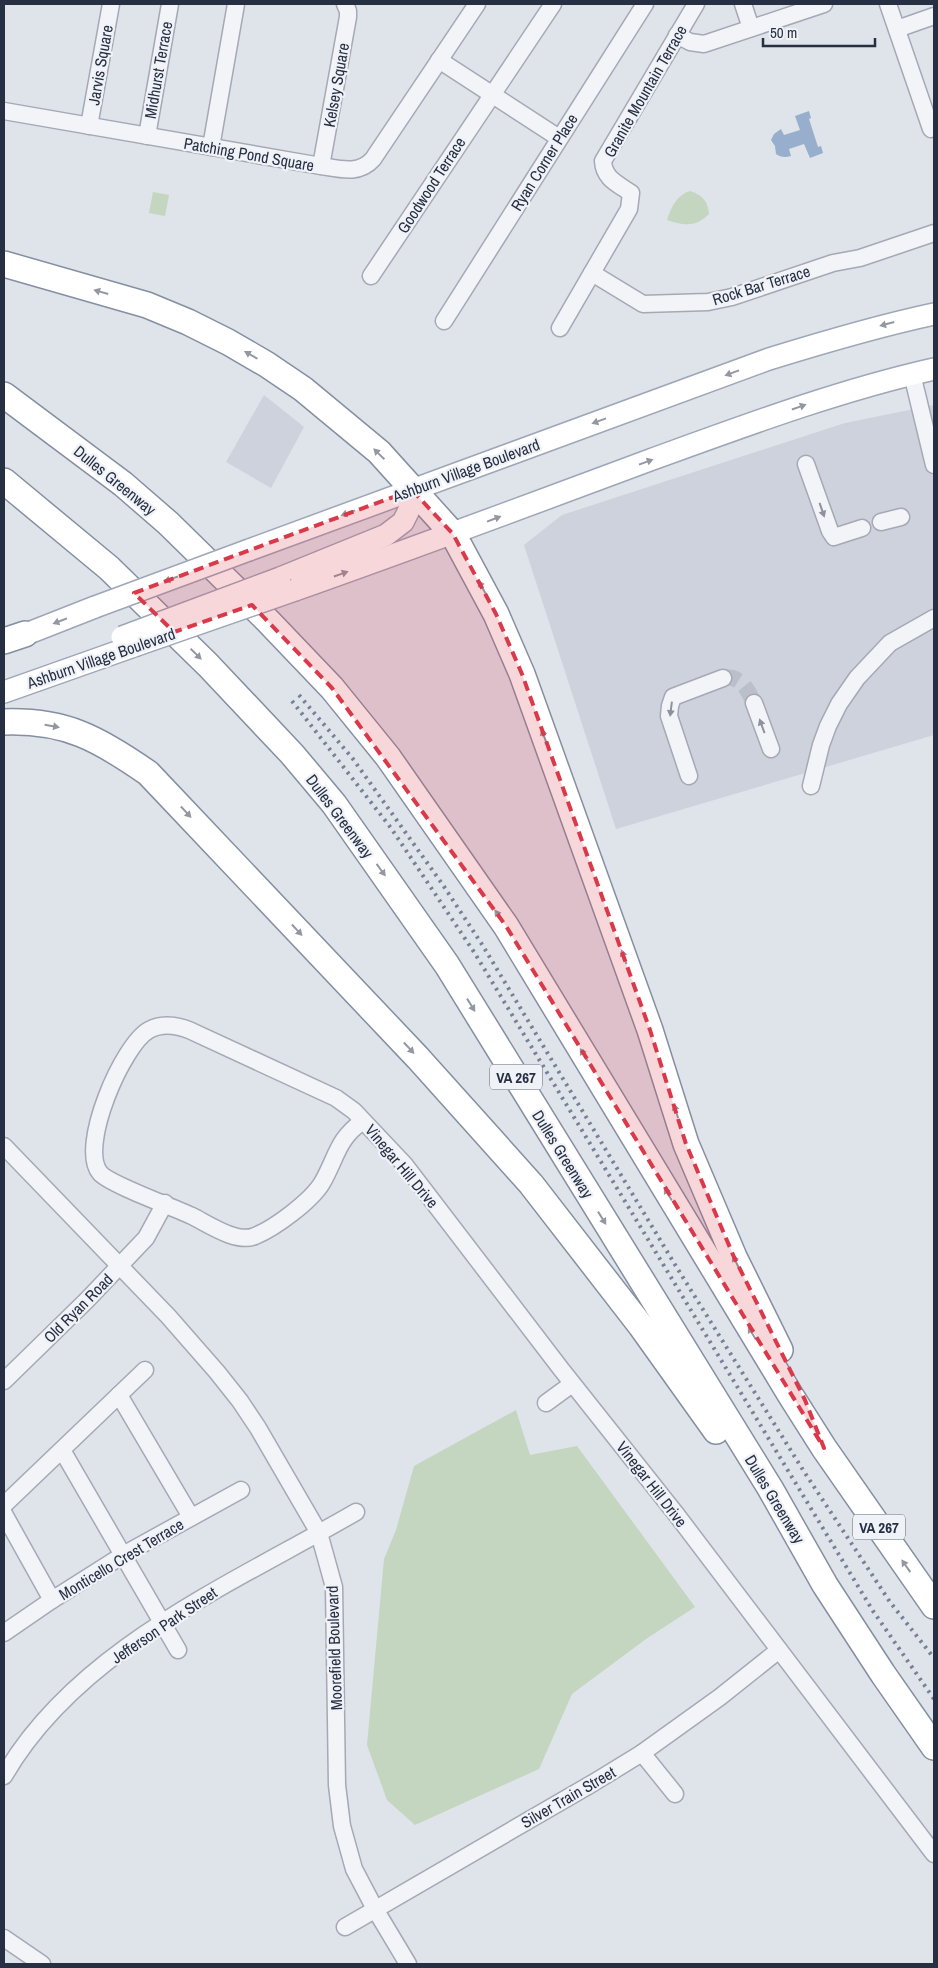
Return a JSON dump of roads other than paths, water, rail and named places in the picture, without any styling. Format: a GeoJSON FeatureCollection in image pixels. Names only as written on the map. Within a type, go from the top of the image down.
{"type":"FeatureCollection","features":[{"type":"Feature","properties":{"kind":"highway"},"geometry":{"type":"LineString","coordinates":[[4,264],[147,305],[188,322],[266,364],[303,388],[379,452],[453,534],[496,614],[522,674],[650,1030],[686,1144],[734,1257],[805,1400],[824,1448]]}},
{"type":"Feature","properties":{"kind":"highway","name":"Dulles Greenway"},"geometry":{"type":"LineString","coordinates":[[4,395],[123,484],[168,523],[268,621],[332,688],[388,757],[506,926],[791,1396],[824,1448],[934,1606]]}},
{"type":"Feature","properties":{"kind":"highway","name":"Dulles Greenway"},"geometry":{"type":"LineString","coordinates":[[4,481],[108,568],[208,665],[292,754],[334,804],[447,965],[770,1488],[825,1585],[883,1674],[934,1747]]}},
{"type":"Feature","properties":{"kind":"highway"},"geometry":{"type":"LineString","coordinates":[[4,500],[108,568]]}},
{"type":"Feature","properties":{"kind":"highway"},"geometry":{"type":"LineString","coordinates":[[4,722],[51,725],[84,733],[114,749],[148,773],[418,1058],[531,1184],[641,1326],[825,1585]]}},
{"type":"Feature","properties":{"kind":"main road","name":"Ashburn Village Boulevard"},"geometry":{"type":"LineString","coordinates":[[11,639],[769,359],[875,327],[934,314]]}},
{"type":"Feature","properties":{"kind":"main road","name":"Ashburn Village Boulevard"},"geometry":{"type":"LineString","coordinates":[[5,692],[128,642],[287,584],[453,534],[764,419],[832,396],[934,369]]}},
{"type":"Feature","properties":{"kind":"main road"},"geometry":{"type":"LineString","coordinates":[[287,584],[386,535],[403,522],[410,508],[412,490]]}},
{"type":"Feature","properties":{"kind":"street","name":"Jarvis Square"},"geometry":{"type":"LineString","coordinates":[[89,126],[111,4]]}},
{"type":"Feature","properties":{"kind":"street","name":"Midhurst Terrace"},"geometry":{"type":"LineString","coordinates":[[147,136],[170,4]]}},
{"type":"Feature","properties":{"kind":"street"},"geometry":{"type":"LineString","coordinates":[[211,147],[236,4]]}},
{"type":"Feature","properties":{"kind":"street","name":"Kelsey Square"},"geometry":{"type":"LineString","coordinates":[[322,166],[348,17],[345,4]]}},
{"type":"Feature","properties":{"kind":"street","name":"Patching Pond Square"},"geometry":{"type":"LineString","coordinates":[[4,111],[353,171],[369,164],[477,4]]}},
{"type":"Feature","properties":{"kind":"street","name":"Goodwood Terrace"},"geometry":{"type":"LineString","coordinates":[[371,276],[553,4]]}},
{"type":"Feature","properties":{"kind":"street","name":"Ryan Corner Place"},"geometry":{"type":"LineString","coordinates":[[444,321],[644,4]]}},
{"type":"Feature","properties":{"kind":"street","name":"Granite Mountain Terrace"},"geometry":{"type":"LineString","coordinates":[[560,328],[629,209],[631,193],[610,178],[603,170],[603,161],[696,4]]}},
{"type":"Feature","properties":{"kind":"street"},"geometry":{"type":"LineString","coordinates":[[743,4],[751,28]]}},
{"type":"Feature","properties":{"kind":"street"},"geometry":{"type":"LineString","coordinates":[[677,35],[690,42],[704,44],[824,4]]}},
{"type":"Feature","properties":{"kind":"street"},"geometry":{"type":"LineString","coordinates":[[888,4],[930,110],[931,129],[934,128]]}},
{"type":"Feature","properties":{"kind":"street"},"geometry":{"type":"LineString","coordinates":[[897,29],[934,16]]}},
{"type":"Feature","properties":{"kind":"street"},"geometry":{"type":"LineString","coordinates":[[439,60],[559,138]]}},
{"type":"Feature","properties":{"kind":"street","name":"Rock Bar Terrace"},"geometry":{"type":"LineString","coordinates":[[592,273],[643,304],[708,302],[732,297],[833,263],[860,258],[934,233]]}},
{"type":"Feature","properties":{"kind":"street"},"geometry":{"type":"LineString","coordinates":[[912,374],[934,465]]}},
{"type":"Feature","properties":{"kind":"street"},"geometry":{"type":"LineString","coordinates":[[806,464],[830,531],[834,536],[862,528]]}},
{"type":"Feature","properties":{"kind":"street"},"geometry":{"type":"LineString","coordinates":[[881,522],[901,517]]}},
{"type":"Feature","properties":{"kind":"street"},"geometry":{"type":"LineString","coordinates":[[811,786],[821,745],[828,726],[839,704],[857,678],[890,644],[934,618]]}},
{"type":"Feature","properties":{"kind":"street"},"geometry":{"type":"LineString","coordinates":[[689,776],[669,716],[670,706],[673,698],[723,678]]}},
{"type":"Feature","properties":{"kind":"street"},"geometry":{"type":"LineString","coordinates":[[754,703],[771,749]]}},
{"type":"Feature","properties":{"kind":"street","name":"Vinegar Hill Drive"},"geometry":{"type":"LineString","coordinates":[[363,1121],[345,1136],[314,1196],[266,1231],[252,1238],[238,1237],[222,1232],[165,1203],[112,1181],[102,1175],[96,1166],[93,1154],[96,1128],[116,1078],[136,1040],[150,1030],[169,1026],[189,1030],[344,1102],[363,1121],[405,1165],[572,1384],[676,1514],[934,1854]]}},
{"type":"Feature","properties":{"kind":"street","name":"Old Ryan Road"},"geometry":{"type":"LineString","coordinates":[[4,1146],[118,1266],[70,1317],[4,1381]]}},
{"type":"Feature","properties":{"kind":"street"},"geometry":{"type":"LineString","coordinates":[[118,1266],[146,1238],[165,1203]]}},
{"type":"Feature","properties":{"kind":"street","name":"Moorefield Boulevard"},"geometry":{"type":"LineString","coordinates":[[118,1266],[168,1316],[240,1401],[258,1428],[319,1533],[334,1588],[337,1785],[342,1826],[354,1869],[375,1909],[408,1964]]}},
{"type":"Feature","properties":{"kind":"street"},"geometry":{"type":"LineString","coordinates":[[4,1506],[145,1370]]}},
{"type":"Feature","properties":{"kind":"street"},"geometry":{"type":"LineString","coordinates":[[546,1403],[572,1384]]}},
{"type":"Feature","properties":{"kind":"street"},"geometry":{"type":"LineString","coordinates":[[119,1395],[191,1517]]}},
{"type":"Feature","properties":{"kind":"street"},"geometry":{"type":"LineString","coordinates":[[62,1450],[178,1650]]}},
{"type":"Feature","properties":{"kind":"street","name":"Monticello Crest Terrace"},"geometry":{"type":"LineString","coordinates":[[4,1633],[123,1555],[241,1490]]}},
{"type":"Feature","properties":{"kind":"street","name":"Jefferson Park Street"},"geometry":{"type":"LineString","coordinates":[[4,1776],[17,1753],[48,1715],[86,1680],[136,1641],[201,1598],[356,1512]]}},
{"type":"Feature","properties":{"kind":"street"},"geometry":{"type":"LineString","coordinates":[[4,1514],[52,1600]]}},
{"type":"Feature","properties":{"kind":"street","name":"Silver Train Street"},"geometry":{"type":"LineString","coordinates":[[345,1927],[642,1753],[720,1697],[779,1650]]}},
{"type":"Feature","properties":{"kind":"street"},"geometry":{"type":"LineString","coordinates":[[642,1753],[675,1794]]}},
{"type":"Feature","properties":{"kind":"street"},"geometry":{"type":"LineString","coordinates":[[4,1938],[42,1964]]}},
{"type":"Feature","properties":{"kind":"water"},"geometry":{"type":"Polygon","coordinates":[[[809,111],[811,118],[809,119],[818,147],[821,146],[823,153],[810,158],[804,144],[789,149],[791,156],[783,157],[776,154],[775,146],[771,140],[774,134],[781,129],[784,135],[800,130],[795,116],[809,111]]]}},
{"type":"Feature","properties":{"kind":"tunnel"},"geometry":{"type":"LineString","coordinates":[[723,678],[735,679],[743,684],[754,703]]}},
{"type":"Feature","properties":{"kind":"railway"},"geometry":{"type":"LineString","coordinates":[[299,695],[353,759],[443,885],[483,946],[674,1263],[803,1470],[890,1602],[934,1658]]}},
{"type":"Feature","properties":{"kind":"railway"},"geometry":{"type":"LineString","coordinates":[[292,701],[391,828],[474,952],[873,1611],[934,1699]]}}]}
